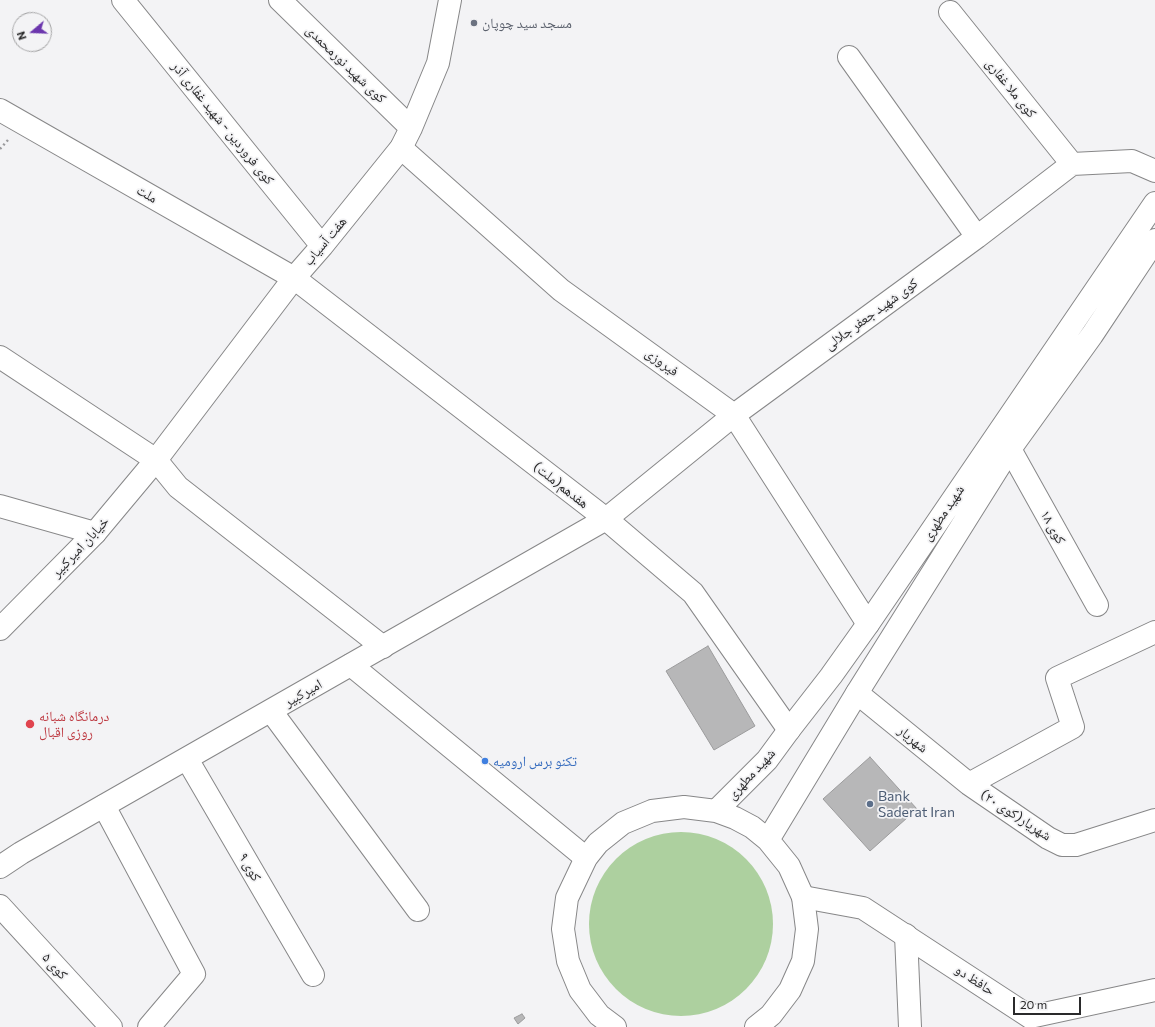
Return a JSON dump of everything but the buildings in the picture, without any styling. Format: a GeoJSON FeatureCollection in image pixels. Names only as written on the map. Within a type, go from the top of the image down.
{"type":"FeatureCollection","features":[{"type":"Feature","properties":{"kind":"street","name":"کوی فروردین - شهید غفاری آذر"},"geometry":{"type":"LineString","coordinates":[[123,0],[322,246]]}},
{"type":"Feature","properties":{"kind":"street","name":"کوی شهید نورمحمدی"},"geometry":{"type":"LineString","coordinates":[[280,0],[411,128]]}},
{"type":"Feature","properties":{"kind":"street","name":"هفت آسیاب"},"geometry":{"type":"LineString","coordinates":[[156,460],[294,278],[322,246],[401,148],[438,63],[450,0]]}},
{"type":"Feature","properties":{"kind":"street","name":"کوی ملا غفاری"},"geometry":{"type":"LineString","coordinates":[[950,12],[1072,164]]}},
{"type":"Feature","properties":{"kind":"street"},"geometry":{"type":"LineString","coordinates":[[849,57],[977,237]]}},
{"type":"Feature","properties":{"kind":"street","name":"ملت"},"geometry":{"type":"LineString","coordinates":[[0,110],[294,278]]}},
{"type":"Feature","properties":{"kind":"street","name":"فیروزی"},"geometry":{"type":"LineString","coordinates":[[401,148],[561,290],[734,415],[868,624]]}},
{"type":"Feature","properties":{"kind":"street"},"geometry":{"type":"LineString","coordinates":[[1072,164],[1132,162],[1155,171]]}},
{"type":"Feature","properties":{"kind":"street","name":"کوی شهید جعفر جلالی"},"geometry":{"type":"LineString","coordinates":[[606,519],[734,415],[977,237],[1072,164]]}},
{"type":"Feature","properties":{"kind":"street","name":"شهید مطهری"},"geometry":{"type":"LineString","coordinates":[[716,811],[767,760],[831,676],[1155,203]]}},
{"type":"Feature","properties":{"kind":"street","name":"شهید مطهری"},"geometry":{"type":"LineString","coordinates":[[768,840],[856,693],[1010,449],[1092,335],[1155,240]]}},
{"type":"Feature","properties":{"kind":"street","name":"هفدهم(ملت)"},"geometry":{"type":"LineString","coordinates":[[294,278],[606,519],[693,593],[789,730]]}},
{"type":"Feature","properties":{"kind":"street"},"geometry":{"type":"LineString","coordinates":[[0,357],[156,460],[178,487],[383,647]]}},
{"type":"Feature","properties":{"kind":"street","name":"کوی ۱۸"},"geometry":{"type":"LineString","coordinates":[[1010,449],[1097,606]]}},
{"type":"Feature","properties":{"kind":"street","name":"خیابان امیرکبیر"},"geometry":{"type":"LineString","coordinates":[[0,629],[95,533],[156,460]]}},
{"type":"Feature","properties":{"kind":"street"},"geometry":{"type":"LineString","coordinates":[[0,506],[95,533]]}},
{"type":"Feature","properties":{"kind":"street","name":"امیرکبیر"},"geometry":{"type":"LineString","coordinates":[[0,867],[606,519]]}},
{"type":"Feature","properties":{"kind":"street"},"geometry":{"type":"LineString","coordinates":[[969,784],[1073,726],[1057,678],[1155,632]]}},
{"type":"Feature","properties":{"kind":"street"},"geometry":{"type":"LineString","coordinates":[[351,665],[586,858]]}},
{"type":"Feature","properties":{"kind":"street","name":"شهریار"},"geometry":{"type":"LineString","coordinates":[[856,693],[969,784]]}},
{"type":"Feature","properties":{"kind":"street"},"geometry":{"type":"LineString","coordinates":[[271,711],[418,910]]}},
{"type":"Feature","properties":{"kind":"street","name":"کوی ۹"},"geometry":{"type":"LineString","coordinates":[[187,759],[313,975]]}},
{"type":"Feature","properties":{"kind":"street","name":"شهریار(کوی ۲۰)"},"geometry":{"type":"LineString","coordinates":[[969,784],[1048,838],[1062,845],[1076,845],[1155,820]]}},
{"type":"Feature","properties":{"kind":"street"},"geometry":{"type":"LineString","coordinates":[[104,806],[194,974],[149,1027]]}},
{"type":"Feature","properties":{"kind":"street"},"geometry":{"type":"LineString","coordinates":[[602,1023],[580,990],[568,961],[563,929],[567,898],[586,858],[598,843],[623,823],[652,811],[684,807],[716,811],[735,818],[752,827],[768,840],[790,866],[802,897],[807,929],[803,960],[790,990],[771,1015],[756,1027]]}},
{"type":"Feature","properties":{"kind":"street"},"geometry":{"type":"LineString","coordinates":[[0,847],[21,854]]}},
{"type":"Feature","properties":{"kind":"street","name":"حافظ دو"},"geometry":{"type":"LineString","coordinates":[[802,897],[863,908],[906,935],[1030,1022],[1155,990]]}},
{"type":"Feature","properties":{"kind":"street","name":"کوی ۵"},"geometry":{"type":"LineString","coordinates":[[0,906],[110,1027]]}},
{"type":"Feature","properties":{"kind":"street"},"geometry":{"type":"LineString","coordinates":[[906,935],[910,1027]]}},
{"type":"Feature","properties":{"kind":"green space"},"geometry":{"type":"Polygon","coordinates":[[[681,832],[699,834],[716,839],[732,848],[746,859],[757,873],[766,889],[771,906],[773,924],[771,942],[766,959],[757,975],[746,989],[732,1000],[716,1009],[699,1014],[681,1016],[663,1014],[646,1009],[630,1000],[616,989],[605,975],[596,959],[591,942],[589,924],[591,906],[596,889],[605,873],[616,859],[630,848],[646,839],[663,834],[681,832]]]}},
{"type":"Feature","properties":{"kind":"place","name":"مسجد سید چوپان"},"geometry":{"type":"Point","coordinates":[474,23]}},
{"type":"Feature","properties":{"kind":"place","name":"درمانگاه شبانه روزی اقبال"},"geometry":{"type":"Point","coordinates":[30,724]}},
{"type":"Feature","properties":{"kind":"place","name":"تکنو برس ارومیه"},"geometry":{"type":"Point","coordinates":[485,761]}},
{"type":"Feature","properties":{"kind":"place","name":"Bank Saderat Iran"},"geometry":{"type":"Point","coordinates":[870,804]}}]}
